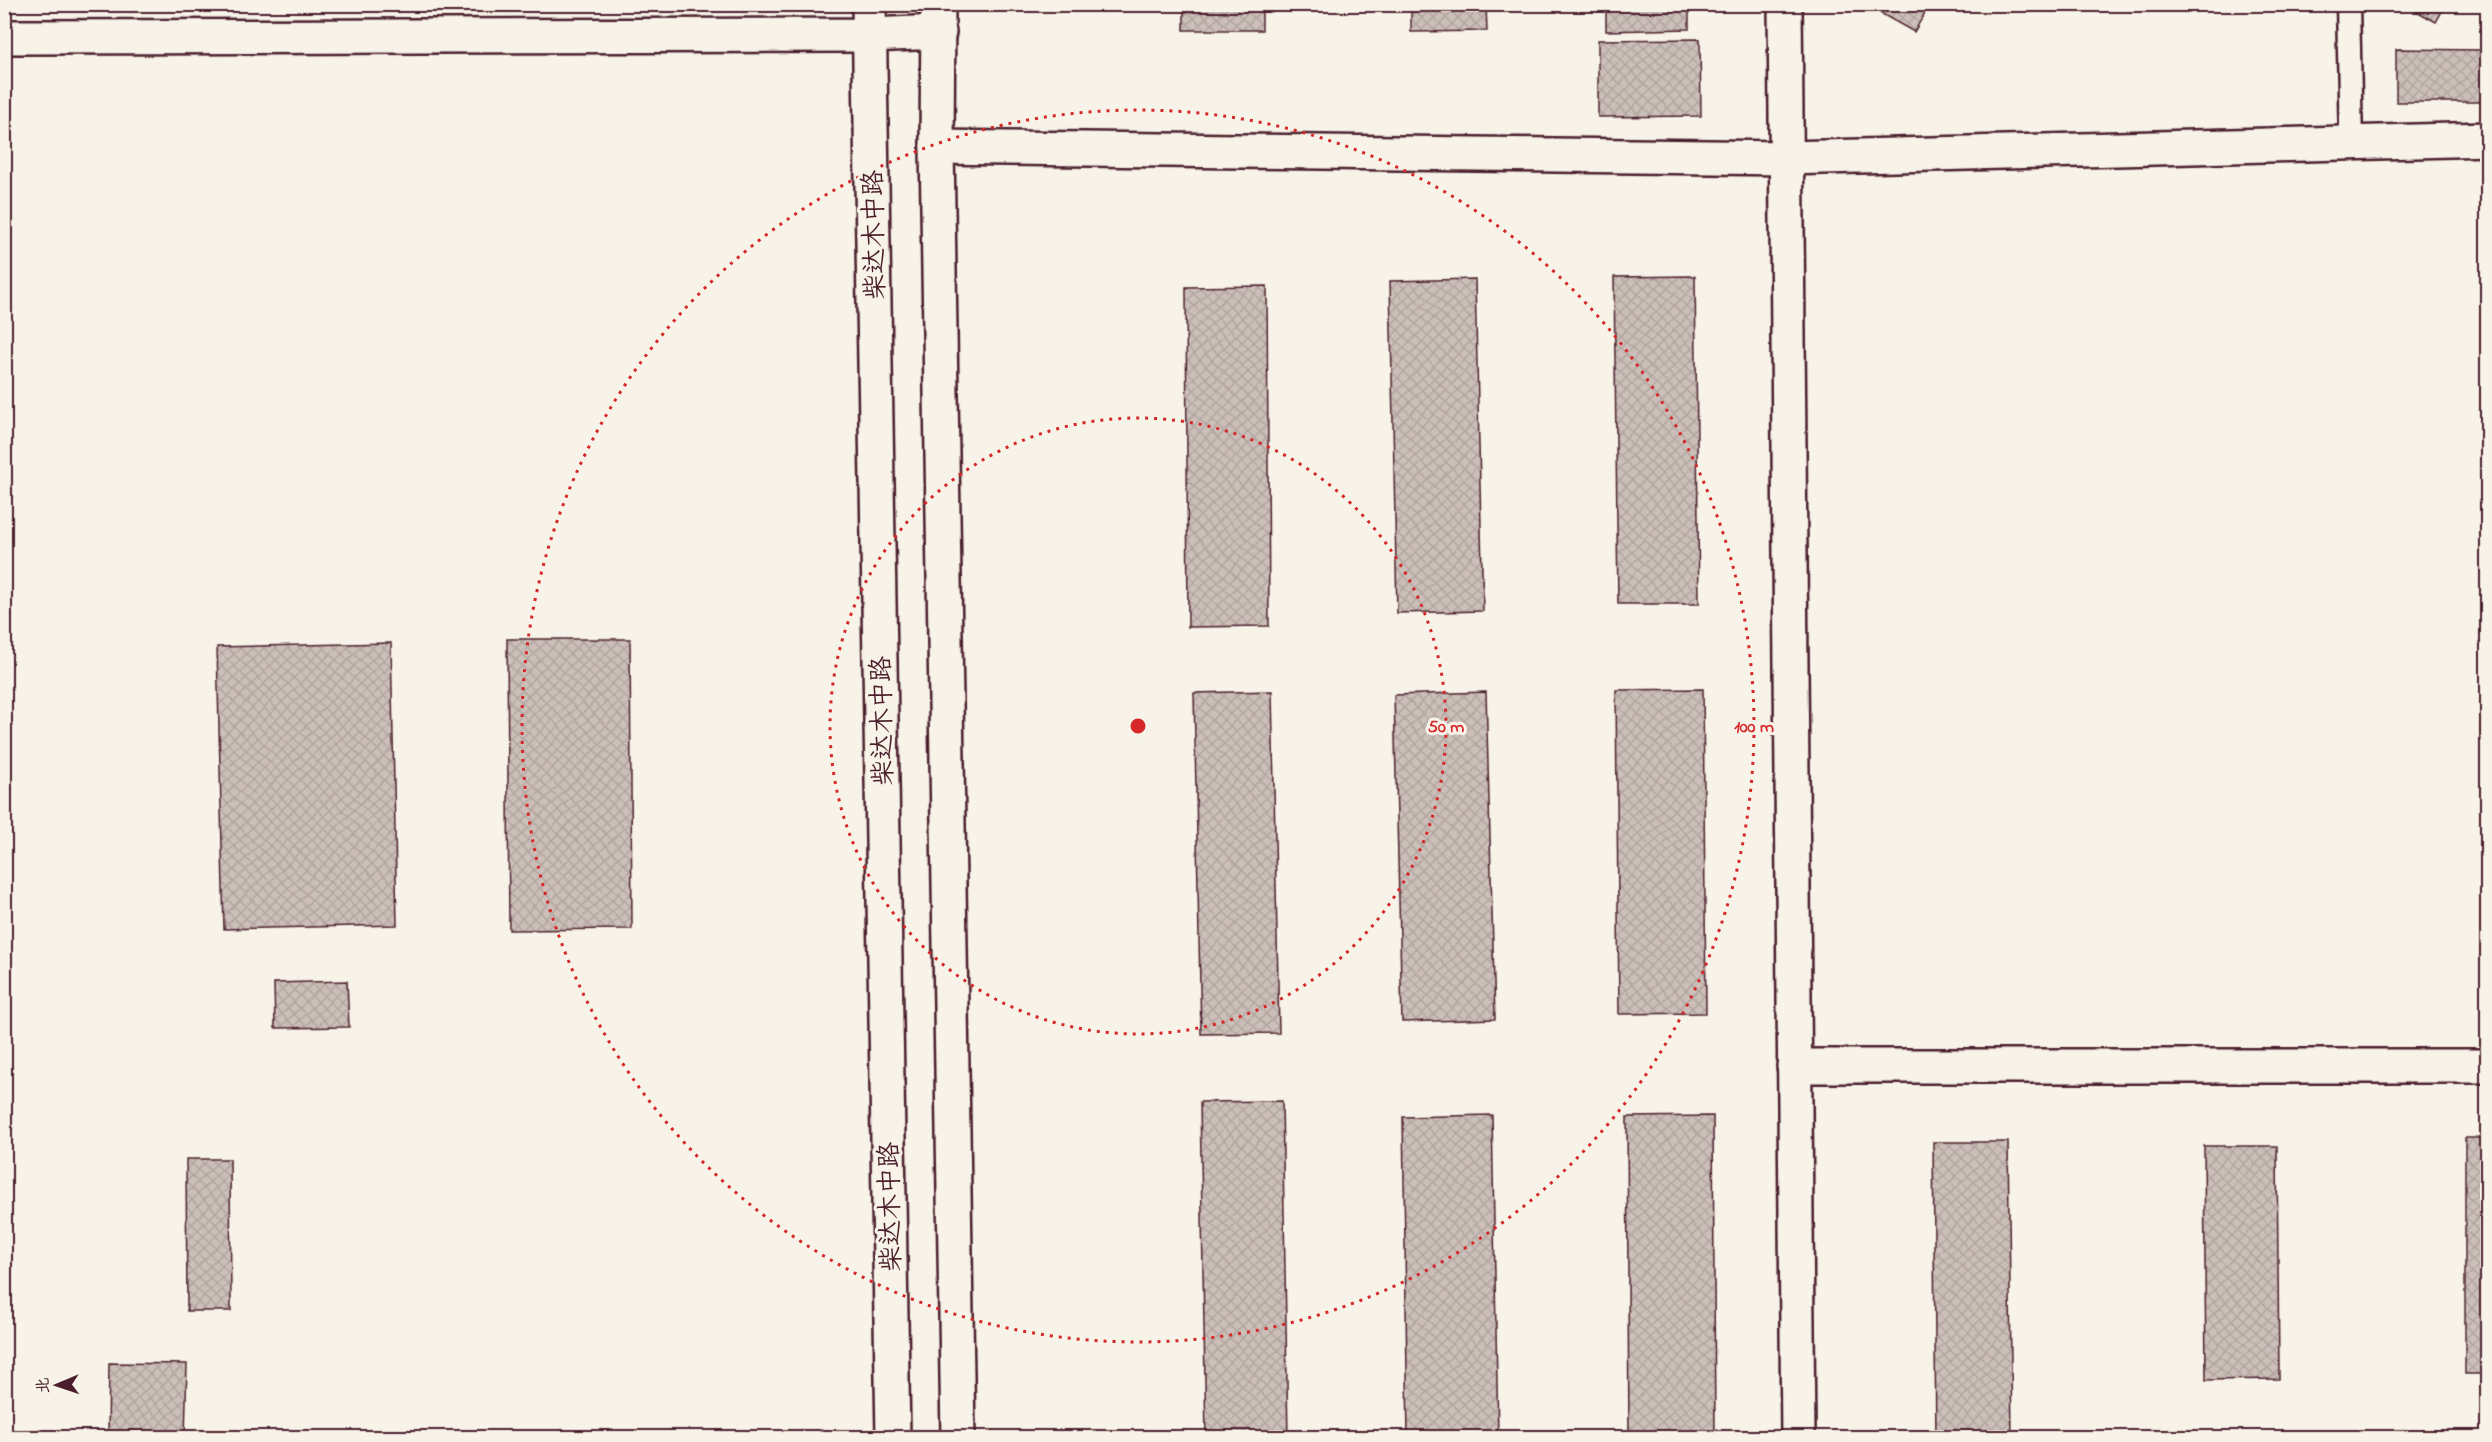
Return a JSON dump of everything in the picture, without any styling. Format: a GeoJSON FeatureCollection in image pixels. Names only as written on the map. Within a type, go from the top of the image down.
{"type":"FeatureCollection","features":[{"type":"Feature","properties":{"kind":"street"},"geometry":{"type":"LineString","coordinates":[[1785,4],[1798,1437]]}},
{"type":"Feature","properties":{"kind":"street"},"geometry":{"type":"LineString","coordinates":[[4,37],[938,18],[937,147],[958,1437]]}},
{"type":"Feature","properties":{"kind":"street","name":"柴达木中路"},"geometry":{"type":"LineString","coordinates":[[869,20],[893,1437]]}},
{"type":"Feature","properties":{"kind":"street"},"geometry":{"type":"LineString","coordinates":[[937,147],[1787,158],[2487,139]]}},
{"type":"Feature","properties":{"kind":"street"},"geometry":{"type":"LineString","coordinates":[[1794,1066],[2487,1066]]}},
{"type":"Feature","properties":{"kind":"lane"},"geometry":{"type":"LineString","coordinates":[[2348,4],[2350,143]]}},
{"type":"Feature","properties":{"kind":"building"},"geometry":{"type":"Polygon","coordinates":[[[1184,4],[1262,4],[1262,30],[1184,30],[1184,4]]]}},
{"type":"Feature","properties":{"kind":"building"},"geometry":{"type":"Polygon","coordinates":[[[1411,4],[1486,4],[1487,31],[1411,32],[1411,4]]]}},
{"type":"Feature","properties":{"kind":"building"},"geometry":{"type":"Polygon","coordinates":[[[1606,4],[1689,4],[1689,29],[1606,31],[1606,4]]]}},
{"type":"Feature","properties":{"kind":"building"},"geometry":{"type":"Polygon","coordinates":[[[1864,4],[1916,4],[1926,11],[1914,32],[1864,4]]]}},
{"type":"Feature","properties":{"kind":"building"},"geometry":{"type":"Polygon","coordinates":[[[2404,4],[2446,4],[2436,22],[2404,4]]]}},
{"type":"Feature","properties":{"kind":"building"},"geometry":{"type":"Polygon","coordinates":[[[1700,39],[1701,116],[1598,117],[1598,40],[1700,39]]]}},
{"type":"Feature","properties":{"kind":"building"},"geometry":{"type":"Polygon","coordinates":[[[2488,45],[2488,102],[2396,102],[2396,49],[2483,50],[2488,45]]]}},
{"type":"Feature","properties":{"kind":"building"},"geometry":{"type":"Polygon","coordinates":[[[1695,276],[1699,604],[1618,604],[1614,277],[1695,276]]]}},
{"type":"Feature","properties":{"kind":"building"},"geometry":{"type":"Polygon","coordinates":[[[1475,279],[1483,611],[1397,613],[1390,281],[1475,279]]]}},
{"type":"Feature","properties":{"kind":"building"},"geometry":{"type":"Polygon","coordinates":[[[1267,286],[1269,626],[1188,627],[1186,287],[1267,286]]]}},
{"type":"Feature","properties":{"kind":"building"},"geometry":{"type":"Polygon","coordinates":[[[507,639],[630,639],[632,929],[509,930],[507,639]]]}},
{"type":"Feature","properties":{"kind":"building"},"geometry":{"type":"Polygon","coordinates":[[[391,643],[397,925],[224,929],[217,647],[391,643]]]}},
{"type":"Feature","properties":{"kind":"building"},"geometry":{"type":"Polygon","coordinates":[[[1703,689],[1706,1013],[1619,1014],[1616,690],[1703,689]]]}},
{"type":"Feature","properties":{"kind":"building"},"geometry":{"type":"Polygon","coordinates":[[[1272,691],[1279,1033],[1201,1034],[1194,693],[1272,691]]]}},
{"type":"Feature","properties":{"kind":"building"},"geometry":{"type":"Polygon","coordinates":[[[1486,692],[1495,1019],[1402,1022],[1394,695],[1486,692]]]}},
{"type":"Feature","properties":{"kind":"building"},"geometry":{"type":"Polygon","coordinates":[[[347,981],[349,1027],[275,1028],[274,983],[347,981]]]}},
{"type":"Feature","properties":{"kind":"building"},"geometry":{"type":"Polygon","coordinates":[[[1282,1101],[1288,1438],[1206,1438],[1200,1102],[1282,1101]]]}},
{"type":"Feature","properties":{"kind":"building"},"geometry":{"type":"Polygon","coordinates":[[[1492,1115],[1498,1438],[1408,1438],[1403,1117],[1492,1115]]]}},
{"type":"Feature","properties":{"kind":"building"},"geometry":{"type":"Polygon","coordinates":[[[1713,1116],[1715,1438],[1629,1438],[1627,1117],[1713,1116]]]}},
{"type":"Feature","properties":{"kind":"building"},"geometry":{"type":"Polygon","coordinates":[[[2465,1138],[2488,1138],[2488,1374],[2465,1374],[2465,1138]]]}},
{"type":"Feature","properties":{"kind":"building"},"geometry":{"type":"Polygon","coordinates":[[[1933,1142],[2008,1142],[2012,1438],[1936,1438],[1933,1142]]]}},
{"type":"Feature","properties":{"kind":"building"},"geometry":{"type":"Polygon","coordinates":[[[2204,1146],[2277,1146],[2279,1379],[2206,1380],[2204,1146]]]}},
{"type":"Feature","properties":{"kind":"building"},"geometry":{"type":"Polygon","coordinates":[[[186,1159],[230,1159],[231,1311],[187,1311],[186,1159]]]}},
{"type":"Feature","properties":{"kind":"building"},"geometry":{"type":"Polygon","coordinates":[[[109,1363],[187,1364],[185,1438],[108,1438],[109,1363]]]}}]}
